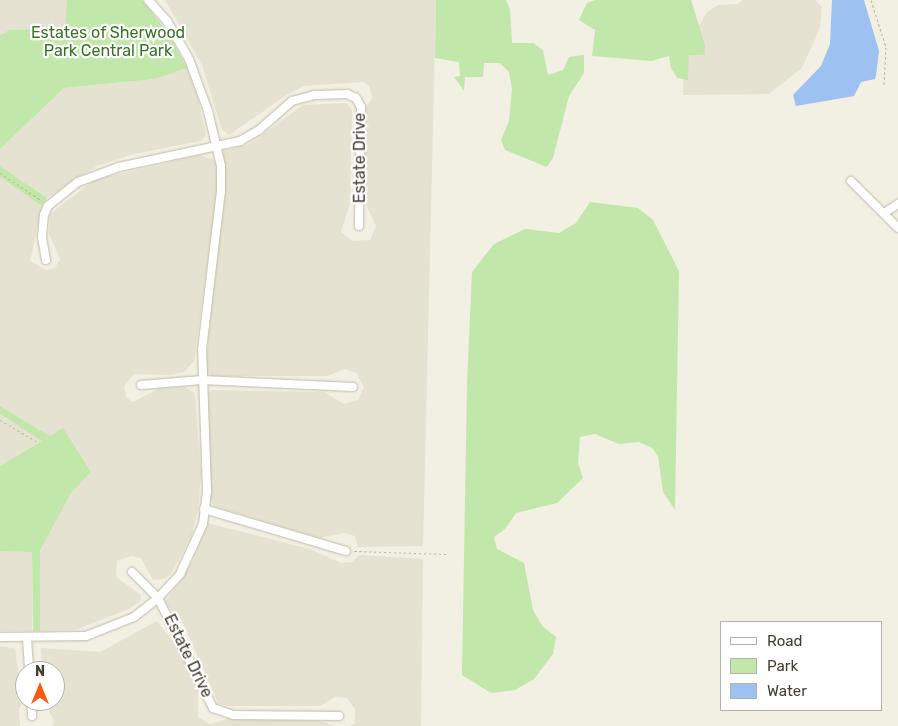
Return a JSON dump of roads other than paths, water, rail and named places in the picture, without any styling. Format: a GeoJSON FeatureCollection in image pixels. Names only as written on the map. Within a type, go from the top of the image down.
{"type":"FeatureCollection","features":[{"type":"Feature","properties":{"kind":"street","name":"Estate Drive"},"geometry":{"type":"LineString","coordinates":[[0,637],[27,639],[86,636],[102,632],[134,617],[158,598],[180,574],[198,539],[204,509],[202,380],[204,324],[221,191],[221,166],[203,94],[189,59],[167,21],[149,0]]}},
{"type":"Feature","properties":{"kind":"street","name":"Estate Drive"},"geometry":{"type":"LineString","coordinates":[[46,260],[42,237],[48,206],[78,182],[104,171],[216,148],[251,136],[281,109],[302,97],[352,96],[361,106],[360,226]]}},
{"type":"Feature","properties":{"kind":"street"},"geometry":{"type":"LineString","coordinates":[[851,181],[898,228]]}},
{"type":"Feature","properties":{"kind":"street"},"geometry":{"type":"LineString","coordinates":[[884,213],[898,204]]}},
{"type":"Feature","properties":{"kind":"street"},"geometry":{"type":"LineString","coordinates":[[141,385],[202,380],[353,387]]}},
{"type":"Feature","properties":{"kind":"street"},"geometry":{"type":"LineString","coordinates":[[204,509],[346,551]]}},
{"type":"Feature","properties":{"kind":"street","name":"Estate Drive"},"geometry":{"type":"LineString","coordinates":[[132,572],[158,598],[213,708],[233,715],[339,716]]}},
{"type":"Feature","properties":{"kind":"street"},"geometry":{"type":"LineString","coordinates":[[27,639],[28,661]]}},
{"type":"Feature","properties":{"kind":"street"},"geometry":{"type":"LineString","coordinates":[[32,711],[32,716]]}},
{"type":"Feature","properties":{"kind":"water"},"geometry":{"type":"Polygon","coordinates":[[[832,0],[864,0],[879,51],[875,79],[861,82],[854,96],[796,106],[793,95],[821,66],[830,44],[832,0]]]}},
{"type":"Feature","properties":{"kind":"park label","name":"Estates of Sherwood Park Central Park"},"geometry":{"type":"Point","coordinates":[108,42]}}]}
